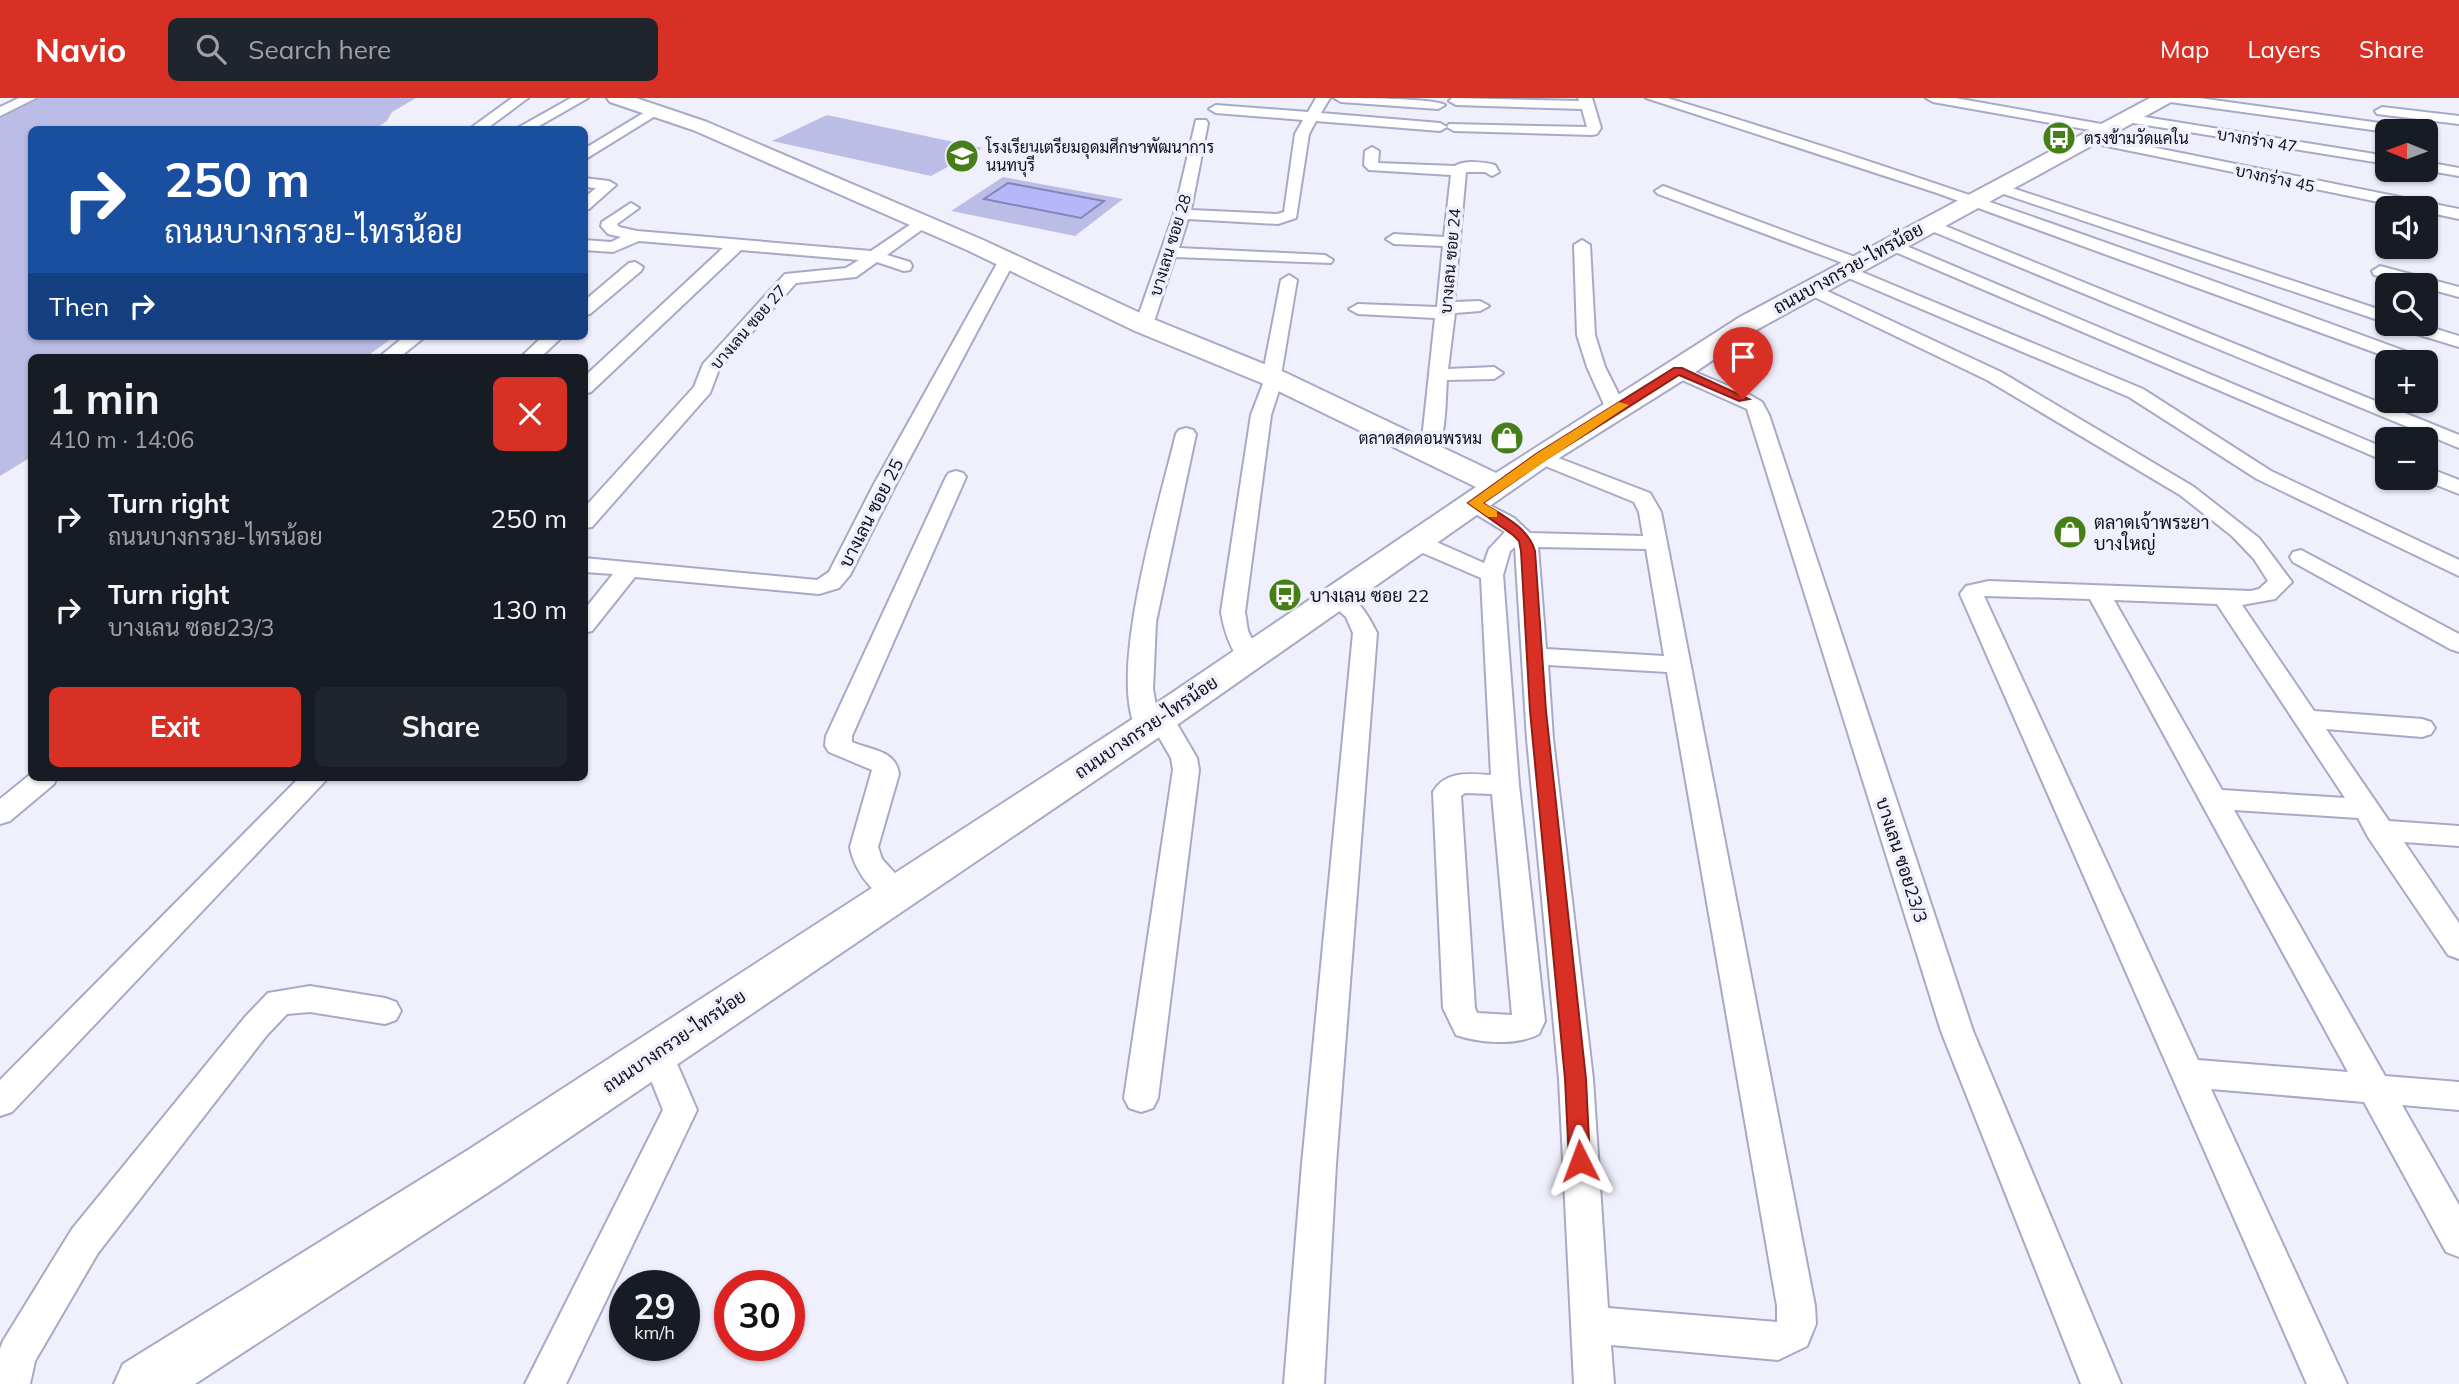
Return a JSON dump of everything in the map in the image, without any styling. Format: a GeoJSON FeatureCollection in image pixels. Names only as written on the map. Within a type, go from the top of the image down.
{"type":"FeatureCollection","features":[{"type":"Feature","properties":{"kind":"main road"},"geometry":{"type":"LineString","coordinates":[[617,98],[700,126],[1007,260],[1144,325],[1273,378],[1427,452],[1487,494]]}},
{"type":"Feature","properties":{"kind":"main road","name":"ถนนบางกรวย-ไทรน้อย"},"geometry":{"type":"LineString","coordinates":[[143,1384],[486,1166],[1154,722],[1540,457],[1749,323],[2164,98]]}},
{"type":"Feature","properties":{"kind":"street"},"geometry":{"type":"LineString","coordinates":[[0,112],[29,98]]}},
{"type":"Feature","properties":{"kind":"street"},"geometry":{"type":"LineString","coordinates":[[481,126],[521,98]]}},
{"type":"Feature","properties":{"kind":"street"},"geometry":{"type":"LineString","coordinates":[[528,126],[560,106],[581,98]]}},
{"type":"Feature","properties":{"kind":"street"},"geometry":{"type":"LineString","coordinates":[[1182,214],[1278,219],[1291,215],[1302,134],[1323,98]]}},
{"type":"Feature","properties":{"kind":"street"},"geometry":{"type":"LineString","coordinates":[[1341,98],[1438,105]]}},
{"type":"Feature","properties":{"kind":"street"},"geometry":{"type":"LineString","coordinates":[[1653,98],[1783,135],[1974,200],[2384,350]]}},
{"type":"Feature","properties":{"kind":"street","name":"บางกร่าง 45"},"geometry":{"type":"LineString","coordinates":[[1933,98],[2459,214]]}},
{"type":"Feature","properties":{"kind":"street"},"geometry":{"type":"LineString","coordinates":[[2169,98],[2375,126]]}},
{"type":"Feature","properties":{"kind":"street"},"geometry":{"type":"LineString","coordinates":[[2266,98],[2280,99]]}},
{"type":"Feature","properties":{"kind":"street"},"geometry":{"type":"LineString","coordinates":[[1216,109],[1447,127],[1586,132],[1594,128],[1586,102],[1456,101]]}},
{"type":"Feature","properties":{"kind":"street"},"geometry":{"type":"LineString","coordinates":[[2370,109],[2459,120]]}},
{"type":"Feature","properties":{"kind":"street"},"geometry":{"type":"LineString","coordinates":[[588,153],[654,110]]}},
{"type":"Feature","properties":{"kind":"street","name":"บางกร่าง 47"},"geometry":{"type":"LineString","coordinates":[[2126,118],[2328,158],[2375,160]]}},
{"type":"Feature","properties":{"kind":"street","name":"บางเลน ซอย 28"},"geometry":{"type":"LineString","coordinates":[[1144,325],[1182,214],[1201,123]]}},
{"type":"Feature","properties":{"kind":"street"},"geometry":{"type":"LineString","coordinates":[[1373,151],[1371,165],[1374,167],[1459,171],[1462,167],[1475,165],[1490,168],[1492,172]]}},
{"type":"Feature","properties":{"kind":"street"},"geometry":{"type":"LineString","coordinates":[[2438,168],[2459,172]]}},
{"type":"Feature","properties":{"kind":"street","name":"บางเลน ซอย 24"},"geometry":{"type":"LineString","coordinates":[[1427,452],[1433,430],[1459,171]]}},
{"type":"Feature","properties":{"kind":"street"},"geometry":{"type":"LineString","coordinates":[[588,182],[610,185],[588,203]]}},
{"type":"Feature","properties":{"kind":"street"},"geometry":{"type":"LineString","coordinates":[[1997,187],[2375,314]]}},
{"type":"Feature","properties":{"kind":"street"},"geometry":{"type":"LineString","coordinates":[[1663,191],[1851,266],[2136,393],[2264,475],[2459,569]]}},
{"type":"Feature","properties":{"kind":"street"},"geometry":{"type":"LineString","coordinates":[[632,208],[610,222],[609,226],[614,231],[637,236],[874,256],[904,267]]}},
{"type":"Feature","properties":{"kind":"street","name":"บางเลน ซอย 27"},"geometry":{"type":"LineString","coordinates":[[588,518],[703,389],[710,368],[791,278],[850,273],[923,223]]}},
{"type":"Feature","properties":{"kind":"street"},"geometry":{"type":"LineString","coordinates":[[1928,224],[2459,442]]}},
{"type":"Feature","properties":{"kind":"street"},"geometry":{"type":"LineString","coordinates":[[588,245],[613,247],[637,236]]}},
{"type":"Feature","properties":{"kind":"street"},"geometry":{"type":"LineString","coordinates":[[1394,239],[1451,242]]}},
{"type":"Feature","properties":{"kind":"street"},"geometry":{"type":"LineString","coordinates":[[1280,257],[1291,250],[1296,242]]}},
{"type":"Feature","properties":{"kind":"street"},"geometry":{"type":"LineString","coordinates":[[1582,245],[1586,335],[1595,367],[1616,409]]}},
{"type":"Feature","properties":{"kind":"street"},"geometry":{"type":"LineString","coordinates":[[1892,245],[2375,451]]}},
{"type":"Feature","properties":{"kind":"street"},"geometry":{"type":"LineString","coordinates":[[588,384],[735,246]]}},
{"type":"Feature","properties":{"kind":"street"},"geometry":{"type":"LineString","coordinates":[[1171,252],[1325,260]]}},
{"type":"Feature","properties":{"kind":"street","name":"บางเลน ซอย 25"},"geometry":{"type":"LineString","coordinates":[[588,565],[819,587],[831,583],[839,575],[884,486],[1007,260]]}},
{"type":"Feature","properties":{"kind":"street"},"geometry":{"type":"LineString","coordinates":[[588,307],[635,267]]}},
{"type":"Feature","properties":{"kind":"street"},"geometry":{"type":"LineString","coordinates":[[2380,271],[2459,292]]}},
{"type":"Feature","properties":{"kind":"street"},"geometry":{"type":"LineString","coordinates":[[1249,657],[1236,631],[1233,612],[1261,415],[1273,378],[1289,280]]}},
{"type":"Feature","properties":{"kind":"street"},"geometry":{"type":"LineString","coordinates":[[1811,288],[1994,376],[2187,491],[2216,511],[2257,549],[2273,568],[2280,582],[2267,594],[2251,598],[1989,588],[1974,591],[1972,594],[2328,1384]]}},
{"type":"Feature","properties":{"kind":"street"},"geometry":{"type":"LineString","coordinates":[[1359,309],[1446,311],[1480,306]]}},
{"type":"Feature","properties":{"kind":"street"},"geometry":{"type":"LineString","coordinates":[[2438,335],[2459,342]]}},
{"type":"Feature","properties":{"kind":"street"},"geometry":{"type":"LineString","coordinates":[[392,354],[411,340]]}},
{"type":"Feature","properties":{"kind":"street"},"geometry":{"type":"LineString","coordinates":[[533,354],[549,340]]}},
{"type":"Feature","properties":{"kind":"street","name":"บางเลน ซอย23/3"},"geometry":{"type":"LineString","coordinates":[[1678,371],[1743,399],[1755,406],[1759,415],[1957,1031],[2101,1384]]}},
{"type":"Feature","properties":{"kind":"street"},"geometry":{"type":"LineString","coordinates":[[1439,375],[1494,373]]}},
{"type":"Feature","properties":{"kind":"street"},"geometry":{"type":"LineString","coordinates":[[1141,1098],[1186,770],[1184,758],[1154,722],[1140,689],[1144,622],[1186,434]]}},
{"type":"Feature","properties":{"kind":"street"},"geometry":{"type":"LineString","coordinates":[[1540,457],[1642,498],[1650,512],[1789,1265],[1798,1327],[1790,1338],[1778,1341],[1589,1325]]}},
{"type":"Feature","properties":{"kind":"street"},"geometry":{"type":"LineString","coordinates":[[897,892],[874,871],[865,857],[864,847],[886,774],[885,766],[879,760],[846,751],[838,746],[839,736],[956,477]]}},
{"type":"Feature","properties":{"kind":"street"},"geometry":{"type":"LineString","coordinates":[[2438,478],[2459,488]]}},
{"type":"Feature","properties":{"kind":"street"},"geometry":{"type":"LineString","coordinates":[[1487,494],[1522,536],[1576,1079],[1594,1384]]}},
{"type":"Feature","properties":{"kind":"street"},"geometry":{"type":"LineString","coordinates":[[1505,785],[1460,783],[1447,792],[1459,1008],[1467,1026],[1522,1028],[1528,1025],[1529,1021],[1505,785],[1492,575],[1500,550],[1522,536],[1656,543]]}},
{"type":"Feature","properties":{"kind":"street"},"geometry":{"type":"LineString","coordinates":[[1417,542],[1492,575]]}},
{"type":"Feature","properties":{"kind":"street"},"geometry":{"type":"LineString","coordinates":[[2301,557],[2457,644]]}},
{"type":"Feature","properties":{"kind":"street"},"geometry":{"type":"LineString","coordinates":[[588,621],[628,569]]}},
{"type":"Feature","properties":{"kind":"street"},"geometry":{"type":"LineString","coordinates":[[2099,594],[2459,1240]]}},
{"type":"Feature","properties":{"kind":"street"},"geometry":{"type":"LineString","coordinates":[[1304,1384],[1319,1164],[1365,633],[1356,614],[1336,597]]}},
{"type":"Feature","properties":{"kind":"street"},"geometry":{"type":"LineString","coordinates":[[2226,598],[2459,947]]}},
{"type":"Feature","properties":{"kind":"street"},"geometry":{"type":"LineString","coordinates":[[1533,656],[1679,665]]}},
{"type":"Feature","properties":{"kind":"street"},"geometry":{"type":"LineString","coordinates":[[2308,719],[2423,728]]}},
{"type":"Feature","properties":{"kind":"street"},"geometry":{"type":"LineString","coordinates":[[0,814],[39,781]]}},
{"type":"Feature","properties":{"kind":"street"},"geometry":{"type":"LineString","coordinates":[[0,1101],[312,781]]}},
{"type":"Feature","properties":{"kind":"street"},"geometry":{"type":"LineString","coordinates":[[2212,799],[2372,819],[2459,836]]}},
{"type":"Feature","properties":{"kind":"street"},"geometry":{"type":"LineString","coordinates":[[10,1384],[17,1355],[85,1241],[256,1026],[279,1002],[310,999],[385,1011]]}},
{"type":"Feature","properties":{"kind":"street"},"geometry":{"type":"LineString","coordinates":[[545,1384],[680,1110],[656,1053]]}},
{"type":"Feature","properties":{"kind":"street"},"geometry":{"type":"LineString","coordinates":[[2188,1073],[2459,1096]]}},
{"type":"Feature","properties":{"kind":"shaded area"},"geometry":{"type":"Polygon","coordinates":[[[39,98],[416,98],[392,112],[387,121],[380,126],[28,126],[28,340],[389,340],[370,354],[28,354],[28,459],[0,476],[0,116],[39,98]]]}},
{"type":"Feature","properties":{"kind":"shaded area"},"geometry":{"type":"Polygon","coordinates":[[[827,115],[982,148],[931,176],[772,141],[827,115]]]}},
{"type":"Feature","properties":{"kind":"shaded area"},"geometry":{"type":"Polygon","coordinates":[[[1003,177],[1123,199],[1075,236],[951,211],[1003,177]]]}},
{"type":"Feature","properties":{"kind":"shaded area"},"geometry":{"type":"Polygon","coordinates":[[[1008,183],[1104,201],[1081,218],[984,199],[1008,183]]]}},
{"type":"Feature","properties":{"kind":"slow traffic"},"geometry":{"type":"LineString","coordinates":[[1493,514],[1474,503],[1540,457],[1623,405]]}},
{"type":"Feature","properties":{"kind":"place","name":"ตรงข้ามวัดแคใน"},"geometry":{"type":"Point","coordinates":[2059,138]}},
{"type":"Feature","properties":{"kind":"place","name":"โรงเรียนเตรียมอุดมศึกษาพัฒนาการ นนทบุรี"},"geometry":{"type":"Point","coordinates":[962,156]}},
{"type":"Feature","properties":{"kind":"place","name":"ตลาดสดดอนพรหม"},"geometry":{"type":"Point","coordinates":[1507,438]}},
{"type":"Feature","properties":{"kind":"place","name":"ตลาดเจ้าพระยา บางใหญ่"},"geometry":{"type":"Point","coordinates":[2070,532]}},
{"type":"Feature","properties":{"kind":"place","name":"บางเลน ซอย 22"},"geometry":{"type":"Point","coordinates":[1285,595]}},
{"type":"Feature","properties":{"kind":"route"},"geometry":{"type":"LineString","coordinates":[[1580,1161],[1576,1079],[1533,656],[1528,551],[1525,540],[1518,532],[1474,503],[1540,457],[1678,371],[1743,399]]}}]}
